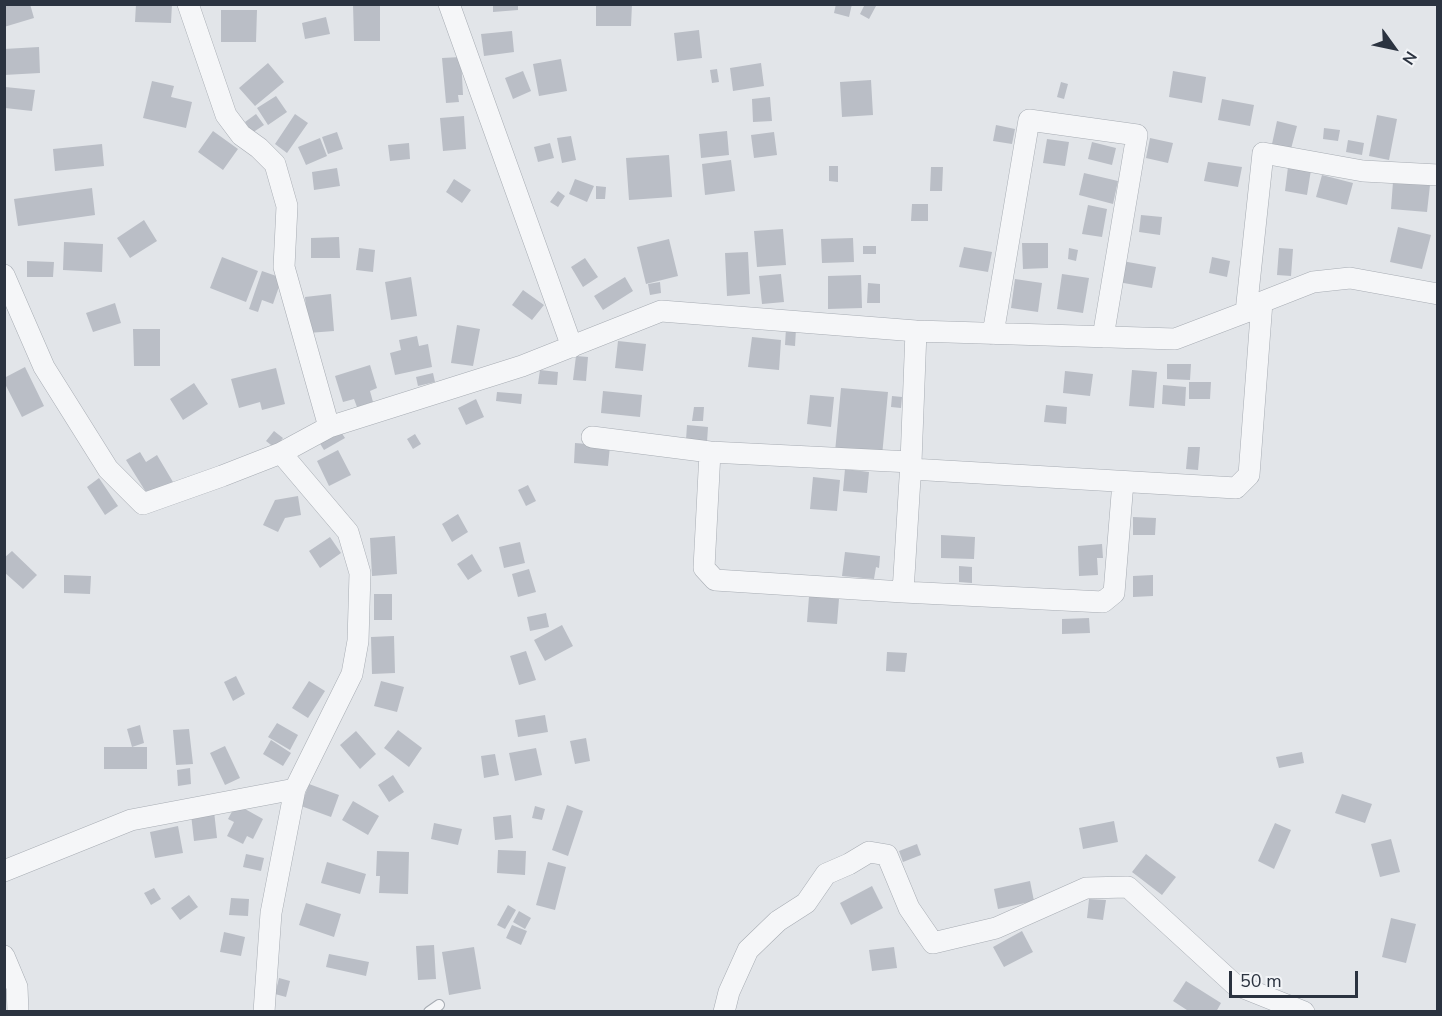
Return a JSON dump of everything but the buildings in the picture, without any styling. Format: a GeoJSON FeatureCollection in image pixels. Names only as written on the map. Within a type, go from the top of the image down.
{"type":"FeatureCollection","features":[{"type":"Feature","properties":{"kind":"street"},"geometry":{"type":"LineString","coordinates":[[188,4],[226,115],[241,135],[275,164],[286,206],[284,267],[329,428]]}},
{"type":"Feature","properties":{"kind":"street"},"geometry":{"type":"LineString","coordinates":[[449,4],[572,347]]}},
{"type":"Feature","properties":{"kind":"street"},"geometry":{"type":"LineString","coordinates":[[993,334],[1029,120],[1137,135],[1103,337]]}},
{"type":"Feature","properties":{"kind":"street"},"geometry":{"type":"LineString","coordinates":[[592,437],[710,452],[1236,488],[1249,475],[1254,307],[1263,153],[1363,171],[1437,175]]}},
{"type":"Feature","properties":{"kind":"street"},"geometry":{"type":"LineString","coordinates":[[4,275],[44,367],[108,469],[143,504],[281,453],[329,428],[522,366],[661,311],[916,331],[1175,339],[1313,282],[1350,278],[1437,294]]}},
{"type":"Feature","properties":{"kind":"street"},"geometry":{"type":"LineString","coordinates":[[903,592],[916,331]]}},
{"type":"Feature","properties":{"kind":"street"},"geometry":{"type":"LineString","coordinates":[[710,452],[704,568],[716,580],[1103,602],[1114,593],[1123,482]]}},
{"type":"Feature","properties":{"kind":"street"},"geometry":{"type":"LineString","coordinates":[[264,1011],[271,913],[295,789],[352,674],[358,641],[360,573],[348,532],[281,453]]}},
{"type":"Feature","properties":{"kind":"street"},"geometry":{"type":"LineString","coordinates":[[4,871],[131,820],[295,789]]}},
{"type":"Feature","properties":{"kind":"street"},"geometry":{"type":"LineString","coordinates":[[724,1011],[729,992],[748,950],[778,921],[806,903],[826,874],[869,852],[887,855],[909,908],[933,943],[996,928],[1086,888],[1128,887],[1234,984],[1290,1009]]}},
{"type":"Feature","properties":{"kind":"street"},"geometry":{"type":"LineString","coordinates":[[4,956],[17,987],[18,1011]]}}]}
